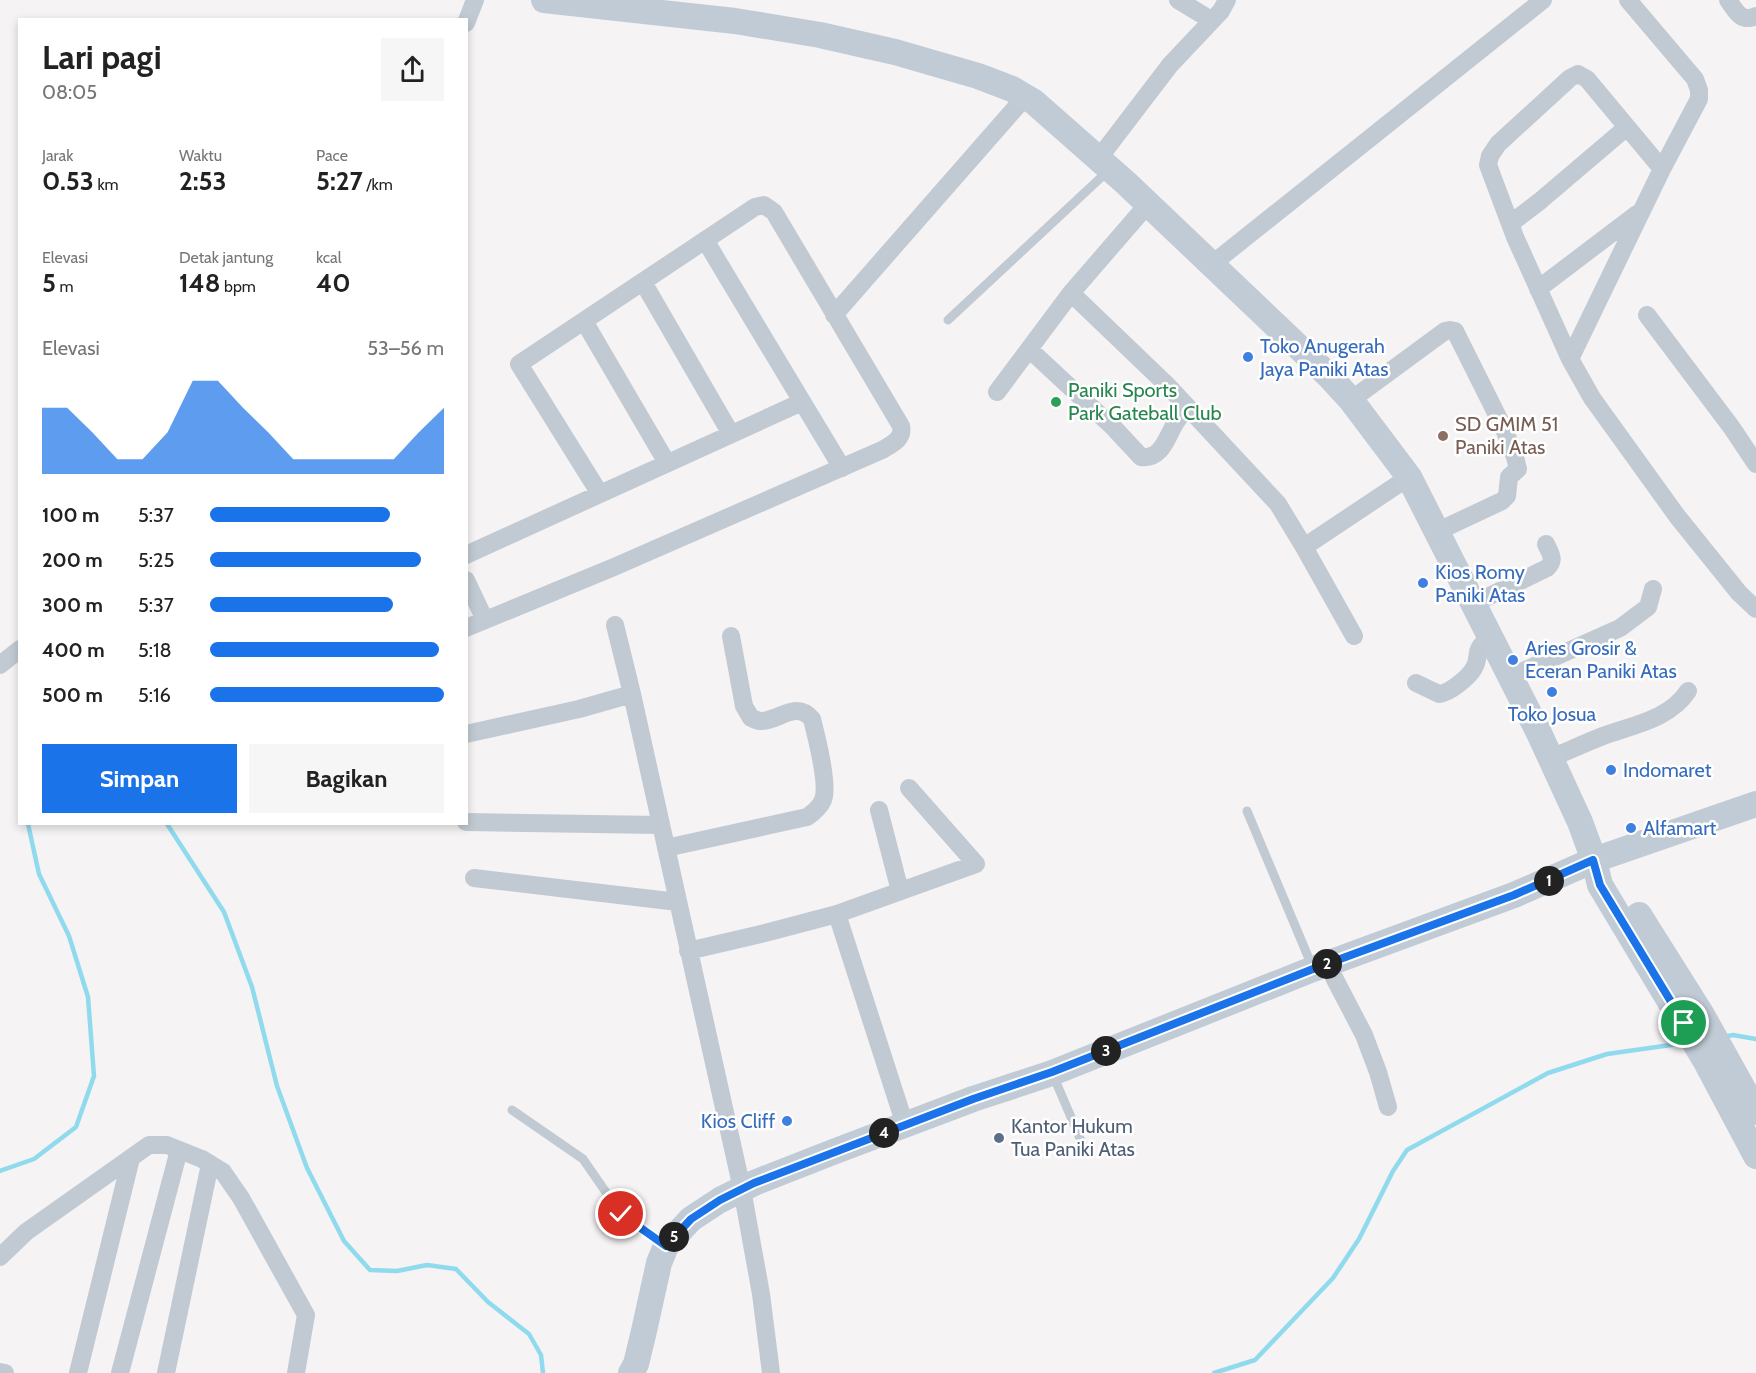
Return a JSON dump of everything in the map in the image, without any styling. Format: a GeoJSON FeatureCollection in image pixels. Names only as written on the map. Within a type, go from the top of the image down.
{"type":"FeatureCollection","features":[{"type":"Feature","properties":{"kind":"street"},"geometry":{"type":"LineString","coordinates":[[468,18],[476,0]]}},
{"type":"Feature","properties":{"kind":"street"},"geometry":{"type":"LineString","coordinates":[[544,0],[735,21],[820,35],[895,52],[978,76],[1012,89],[1034,102],[1105,164],[1311,359],[1351,400],[1409,477],[1551,758],[1580,822],[1600,885],[1693,1019],[1714,1055],[1756,1112]]}},
{"type":"Feature","properties":{"kind":"street"},"geometry":{"type":"LineString","coordinates":[[1178,0],[1211,20]]}},
{"type":"Feature","properties":{"kind":"street"},"geometry":{"type":"LineString","coordinates":[[1105,164],[1170,65],[1221,11],[1227,0]]}},
{"type":"Feature","properties":{"kind":"street"},"geometry":{"type":"LineString","coordinates":[[1570,359],[1662,169],[1699,99],[1695,78],[1628,0]]}},
{"type":"Feature","properties":{"kind":"street"},"geometry":{"type":"LineString","coordinates":[[1728,0],[1744,18],[1756,16]]}},
{"type":"Feature","properties":{"kind":"street"},"geometry":{"type":"LineString","coordinates":[[1211,265],[1534,3]]}},
{"type":"Feature","properties":{"kind":"street"},"geometry":{"type":"LineString","coordinates":[[1662,169],[1584,76],[1578,74],[1570,78],[1498,144],[1490,156],[1488,165],[1538,289],[1570,359],[1592,398],[1677,516],[1739,593],[1756,609]]}},
{"type":"Feature","properties":{"kind":"street"},"geometry":{"type":"LineString","coordinates":[[834,315],[1025,97]]}},
{"type":"Feature","properties":{"kind":"street"},"geometry":{"type":"LineString","coordinates":[[1510,224],[1627,127]]}},
{"type":"Feature","properties":{"kind":"street"},"geometry":{"type":"LineString","coordinates":[[997,392],[1071,293],[1148,204]]}},
{"type":"Feature","properties":{"kind":"street"},"geometry":{"type":"LineString","coordinates":[[468,627],[842,468],[882,450],[900,438],[903,431],[901,426],[774,212],[764,205],[755,207],[519,364],[600,494]]}},
{"type":"Feature","properties":{"kind":"street"},"geometry":{"type":"LineString","coordinates":[[1538,289],[1642,211]]}},
{"type":"Feature","properties":{"kind":"street"},"geometry":{"type":"LineString","coordinates":[[705,240],[842,468]]}},
{"type":"Feature","properties":{"kind":"street"},"geometry":{"type":"LineString","coordinates":[[643,282],[731,434]]}},
{"type":"Feature","properties":{"kind":"street"},"geometry":{"type":"LineString","coordinates":[[1071,293],[1188,408],[1278,504],[1354,636]]}},
{"type":"Feature","properties":{"kind":"street"},"geometry":{"type":"LineString","coordinates":[[1647,315],[1732,428],[1756,464]]}},
{"type":"Feature","properties":{"kind":"street"},"geometry":{"type":"LineString","coordinates":[[584,321],[668,463]]}},
{"type":"Feature","properties":{"kind":"street"},"geometry":{"type":"LineString","coordinates":[[1351,400],[1445,331],[1455,331],[1504,429],[1518,469],[1509,477],[1507,496],[1502,501],[1436,532]]}},
{"type":"Feature","properties":{"kind":"street"},"geometry":{"type":"LineString","coordinates":[[1029,349],[1114,428],[1141,457],[1149,458],[1159,452],[1179,417],[1188,408]]}},
{"type":"Feature","properties":{"kind":"street"},"geometry":{"type":"LineString","coordinates":[[468,554],[802,402]]}},
{"type":"Feature","properties":{"kind":"street"},"geometry":{"type":"LineString","coordinates":[[1304,547],[1409,477]]}},
{"type":"Feature","properties":{"kind":"street"},"geometry":{"type":"LineString","coordinates":[[1473,604],[1547,568],[1553,558],[1546,544]]}},
{"type":"Feature","properties":{"kind":"street"},"geometry":{"type":"LineString","coordinates":[[468,584],[485,620]]}},
{"type":"Feature","properties":{"kind":"street"},"geometry":{"type":"LineString","coordinates":[[1510,677],[1620,628],[1648,607],[1653,589]]}},
{"type":"Feature","properties":{"kind":"street"},"geometry":{"type":"LineString","coordinates":[[615,625],[742,1189],[761,1294],[771,1373]]}},
{"type":"Feature","properties":{"kind":"street"},"geometry":{"type":"LineString","coordinates":[[666,848],[807,817],[824,799],[823,771],[812,718],[800,710],[762,721],[751,718],[744,706],[731,636]]}},
{"type":"Feature","properties":{"kind":"street"},"geometry":{"type":"LineString","coordinates":[[1416,683],[1439,694],[1448,692],[1474,668],[1479,647],[1490,638]]}},
{"type":"Feature","properties":{"kind":"street"},"geometry":{"type":"LineString","coordinates":[[0,665],[18,650]]}},
{"type":"Feature","properties":{"kind":"street"},"geometry":{"type":"LineString","coordinates":[[1551,758],[1662,715],[1683,699],[1688,691]]}},
{"type":"Feature","properties":{"kind":"street"},"geometry":{"type":"LineString","coordinates":[[468,734],[579,709],[632,694]]}},
{"type":"Feature","properties":{"kind":"street"},"geometry":{"type":"LineString","coordinates":[[688,951],[837,914],[976,864],[909,788]]}},
{"type":"Feature","properties":{"kind":"street"},"geometry":{"type":"LineString","coordinates":[[632,1373],[636,1364],[658,1263],[666,1246],[691,1219],[720,1200],[833,1152],[1052,1072],[1320,967],[1514,895],[1593,860],[1756,804]]}},
{"type":"Feature","properties":{"kind":"street"},"geometry":{"type":"LineString","coordinates":[[879,810],[900,891]]}},
{"type":"Feature","properties":{"kind":"street"},"geometry":{"type":"LineString","coordinates":[[468,822],[661,825]]}},
{"type":"Feature","properties":{"kind":"street"},"geometry":{"type":"LineString","coordinates":[[474,878],[678,902]]}},
{"type":"Feature","properties":{"kind":"street"},"geometry":{"type":"LineString","coordinates":[[837,914],[905,1125]]}},
{"type":"Feature","properties":{"kind":"street"},"geometry":{"type":"LineString","coordinates":[[1320,967],[1364,1035],[1388,1107]]}},
{"type":"Feature","properties":{"kind":"street"},"geometry":{"type":"LineString","coordinates":[[1714,1055],[1756,1156]]}},
{"type":"Feature","properties":{"kind":"street"},"geometry":{"type":"LineString","coordinates":[[0,1257],[26,1232],[149,1145],[167,1145],[223,1172],[241,1198],[306,1315],[296,1373]]}},
{"type":"Feature","properties":{"kind":"street"},"geometry":{"type":"LineString","coordinates":[[120,1373],[179,1150]]}},
{"type":"Feature","properties":{"kind":"street"},"geometry":{"type":"LineString","coordinates":[[78,1373],[131,1158]]}},
{"type":"Feature","properties":{"kind":"street"},"geometry":{"type":"LineString","coordinates":[[166,1373],[210,1164]]}},
{"type":"Feature","properties":{"kind":"street"},"geometry":{"type":"LineString","coordinates":[[0,1372],[5,1373]]}},
{"type":"Feature","properties":{"kind":"lane"},"geometry":{"type":"LineString","coordinates":[[948,320],[1105,164]]}},
{"type":"Feature","properties":{"kind":"lane"},"geometry":{"type":"LineString","coordinates":[[1247,811],[1320,967]]}},
{"type":"Feature","properties":{"kind":"lane"},"geometry":{"type":"LineString","coordinates":[[1052,1072],[1085,1150]]}},
{"type":"Feature","properties":{"kind":"lane"},"geometry":{"type":"LineString","coordinates":[[512,1110],[583,1159],[621,1214],[666,1246]]}},
{"type":"Feature","properties":{"kind":"waterway"},"geometry":{"type":"LineString","coordinates":[[0,1171],[34,1159],[76,1127],[94,1076],[88,997],[69,936],[39,874],[28,825]]}},
{"type":"Feature","properties":{"kind":"waterway"},"geometry":{"type":"LineString","coordinates":[[168,825],[224,912],[252,987],[277,1086],[307,1168],[344,1241],[370,1270],[397,1271],[427,1265],[456,1269],[488,1302],[529,1334],[541,1355],[543,1373]]}},
{"type":"Feature","properties":{"kind":"waterway"},"geometry":{"type":"LineString","coordinates":[[1723,1037],[1733,1035],[1756,1039]]}},
{"type":"Feature","properties":{"kind":"waterway"},"geometry":{"type":"LineString","coordinates":[[1214,1373],[1255,1360],[1333,1278],[1359,1239],[1393,1171],[1407,1150],[1548,1073],[1607,1054],[1685,1043]]}},
{"type":"Feature","properties":{"kind":"place","name":"Toko Anugerah Jaya Paniki Atas"},"geometry":{"type":"Point","coordinates":[1248,357]}},
{"type":"Feature","properties":{"kind":"place","name":"Paniki Sports Park Gateball Club"},"geometry":{"type":"Point","coordinates":[1056,402]}},
{"type":"Feature","properties":{"kind":"place","name":"SD GMIM 51 Paniki Atas"},"geometry":{"type":"Point","coordinates":[1443,436]}},
{"type":"Feature","properties":{"kind":"place","name":"Kios Romy Paniki Atas"},"geometry":{"type":"Point","coordinates":[1423,583]}},
{"type":"Feature","properties":{"kind":"place","name":"Aries Grosir & Eceran Paniki Atas"},"geometry":{"type":"Point","coordinates":[1513,660]}},
{"type":"Feature","properties":{"kind":"place","name":"Toko Josua"},"geometry":{"type":"Point","coordinates":[1552,692]}},
{"type":"Feature","properties":{"kind":"place","name":"Indomaret"},"geometry":{"type":"Point","coordinates":[1611,770]}},
{"type":"Feature","properties":{"kind":"place","name":"Alfamart"},"geometry":{"type":"Point","coordinates":[1631,828]}},
{"type":"Feature","properties":{"kind":"place","name":"Kios Cliff"},"geometry":{"type":"Point","coordinates":[787,1121]}},
{"type":"Feature","properties":{"kind":"place","name":"Kantor Hukum Tua Paniki Atas"},"geometry":{"type":"Point","coordinates":[999,1138]}},
{"type":"Feature","properties":{"kind":"route"},"geometry":{"type":"LineString","coordinates":[[621,1214],[666,1246],[691,1219],[720,1200],[754,1183],[973,1099],[1052,1072],[1313,969],[1514,895],[1593,860],[1600,885],[1684,1023]]}}]}
